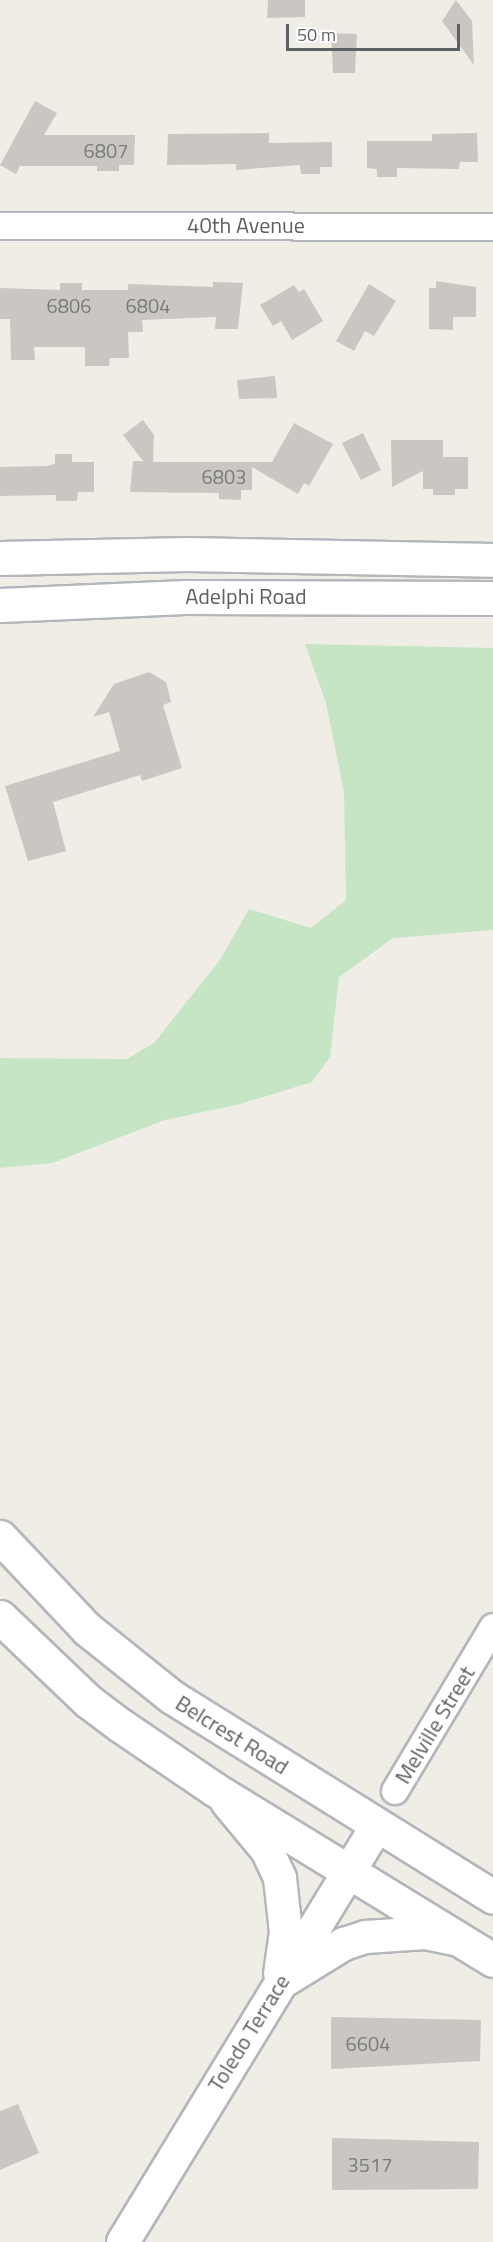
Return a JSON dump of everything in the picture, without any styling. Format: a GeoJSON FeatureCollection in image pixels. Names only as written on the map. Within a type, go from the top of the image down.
{"type":"FeatureCollection","features":[{"type":"Feature","properties":{"kind":"main road","name":"Adelphi Road"},"geometry":{"type":"LineString","coordinates":[[0,558],[187,554],[493,560]]}},
{"type":"Feature","properties":{"kind":"main road","name":"Adelphi Road"},"geometry":{"type":"LineString","coordinates":[[0,605],[185,597],[493,598]]}},
{"type":"Feature","properties":{"kind":"main road","name":"Belcrest Road"},"geometry":{"type":"LineString","coordinates":[[0,1537],[48,1592],[125,1662],[172,1697],[493,1897]]}},
{"type":"Feature","properties":{"kind":"main road"},"geometry":{"type":"LineString","coordinates":[[0,1617],[88,1701],[214,1789],[493,1960]]}},
{"type":"Feature","properties":{"kind":"street","name":"40th Avenue"},"geometry":{"type":"LineString","coordinates":[[0,226],[493,227]]}},
{"type":"Feature","properties":{"kind":"street","name":"Melville Street"},"geometry":{"type":"LineString","coordinates":[[395,1791],[493,1627]]}},
{"type":"Feature","properties":{"kind":"street"},"geometry":{"type":"LineString","coordinates":[[214,1789],[267,1850],[280,1878],[286,1932],[279,1984]]}},
{"type":"Feature","properties":{"kind":"street","name":"Toledo Terrace"},"geometry":{"type":"LineString","coordinates":[[123,2242],[377,1826]]}},
{"type":"Feature","properties":{"kind":"street"},"geometry":{"type":"LineString","coordinates":[[279,1984],[344,1944],[366,1937],[426,1933],[461,1941]]}},
{"type":"Feature","properties":{"kind":"green space"},"geometry":{"type":"Polygon","coordinates":[[[305,644],[493,648],[493,930],[393,938],[339,977],[330,1057],[312,1082],[240,1104],[165,1120],[52,1163],[0,1168],[0,1058],[127,1059],[154,1043],[220,960],[249,909],[311,928],[346,900],[344,792],[326,703],[305,644]]]}},
{"type":"Feature","properties":{"kind":"building"},"geometry":{"type":"Polygon","coordinates":[[[268,0],[305,0],[305,17],[267,18],[268,0]]]}},
{"type":"Feature","properties":{"kind":"building"},"geometry":{"type":"Polygon","coordinates":[[[456,0],[472,21],[474,65],[442,21],[456,0]]]}},
{"type":"Feature","properties":{"kind":"building"},"geometry":{"type":"Polygon","coordinates":[[[331,33],[357,34],[355,73],[333,73],[331,33]]]}},
{"type":"Feature","properties":{"kind":"building"},"geometry":{"type":"Polygon","coordinates":[[[35,101],[57,113],[44,135],[135,135],[134,165],[119,165],[119,171],[97,171],[97,166],[20,166],[16,174],[0,165],[35,101]]]}},
{"type":"Feature","properties":{"kind":"building"},"geometry":{"type":"Polygon","coordinates":[[[269,133],[269,143],[332,142],[332,167],[320,167],[320,174],[301,174],[300,165],[236,170],[236,164],[167,165],[168,134],[269,133]]]}},
{"type":"Feature","properties":{"kind":"building"},"geometry":{"type":"Polygon","coordinates":[[[477,133],[478,162],[460,162],[459,169],[397,168],[397,177],[377,177],[377,169],[367,168],[367,141],[432,141],[432,134],[477,133]]]}},
{"type":"Feature","properties":{"kind":"building"},"geometry":{"type":"Polygon","coordinates":[[[436,281],[476,287],[476,317],[453,317],[453,330],[429,329],[429,288],[436,288],[436,281]]]}},
{"type":"Feature","properties":{"kind":"building"},"geometry":{"type":"Polygon","coordinates":[[[213,282],[243,283],[238,329],[215,329],[216,317],[142,320],[143,332],[128,332],[129,358],[110,358],[109,366],[85,366],[85,347],[34,347],[35,360],[11,360],[10,319],[0,319],[0,288],[60,290],[60,283],[82,283],[82,290],[128,290],[128,284],[213,287],[213,282]]]}},
{"type":"Feature","properties":{"kind":"building"},"geometry":{"type":"Polygon","coordinates":[[[369,284],[396,301],[374,336],[365,331],[354,351],[336,341],[369,284]]]}},
{"type":"Feature","properties":{"kind":"building"},"geometry":{"type":"Polygon","coordinates":[[[294,285],[299,292],[304,289],[323,321],[292,340],[281,321],[273,326],[260,305],[294,285]]]}},
{"type":"Feature","properties":{"kind":"building"},"geometry":{"type":"Polygon","coordinates":[[[275,376],[277,398],[239,399],[237,380],[275,376]]]}},
{"type":"Feature","properties":{"kind":"building"},"geometry":{"type":"Polygon","coordinates":[[[143,420],[154,435],[153,462],[272,462],[294,423],[333,444],[309,486],[304,483],[298,494],[252,467],[252,490],[241,490],[241,500],[219,499],[219,493],[130,492],[133,461],[143,461],[123,435],[143,420]]]}},
{"type":"Feature","properties":{"kind":"building"},"geometry":{"type":"Polygon","coordinates":[[[363,433],[381,470],[361,480],[342,443],[363,433]]]}},
{"type":"Feature","properties":{"kind":"building"},"geometry":{"type":"Polygon","coordinates":[[[391,440],[443,440],[443,457],[468,457],[468,489],[455,489],[455,495],[433,495],[433,489],[423,489],[423,471],[392,487],[391,440]]]}},
{"type":"Feature","properties":{"kind":"building"},"geometry":{"type":"Polygon","coordinates":[[[55,454],[72,454],[72,462],[94,462],[94,492],[78,492],[77,501],[56,501],[56,495],[0,496],[0,467],[47,466],[55,464],[55,454]]]}},
{"type":"Feature","properties":{"kind":"building"},"geometry":{"type":"Polygon","coordinates":[[[149,672],[166,682],[171,702],[163,705],[182,768],[142,781],[140,775],[53,802],[66,851],[28,861],[5,786],[120,751],[109,712],[93,717],[114,684],[149,672]]]}},
{"type":"Feature","properties":{"kind":"building"},"geometry":{"type":"Polygon","coordinates":[[[331,2017],[481,2020],[480,2061],[331,2069],[331,2017]]]}},
{"type":"Feature","properties":{"kind":"building"},"geometry":{"type":"Polygon","coordinates":[[[18,2104],[39,2153],[0,2170],[0,2111],[18,2104]]]}},
{"type":"Feature","properties":{"kind":"building"},"geometry":{"type":"Polygon","coordinates":[[[332,2138],[479,2142],[478,2189],[332,2190],[332,2138]]]}}]}
